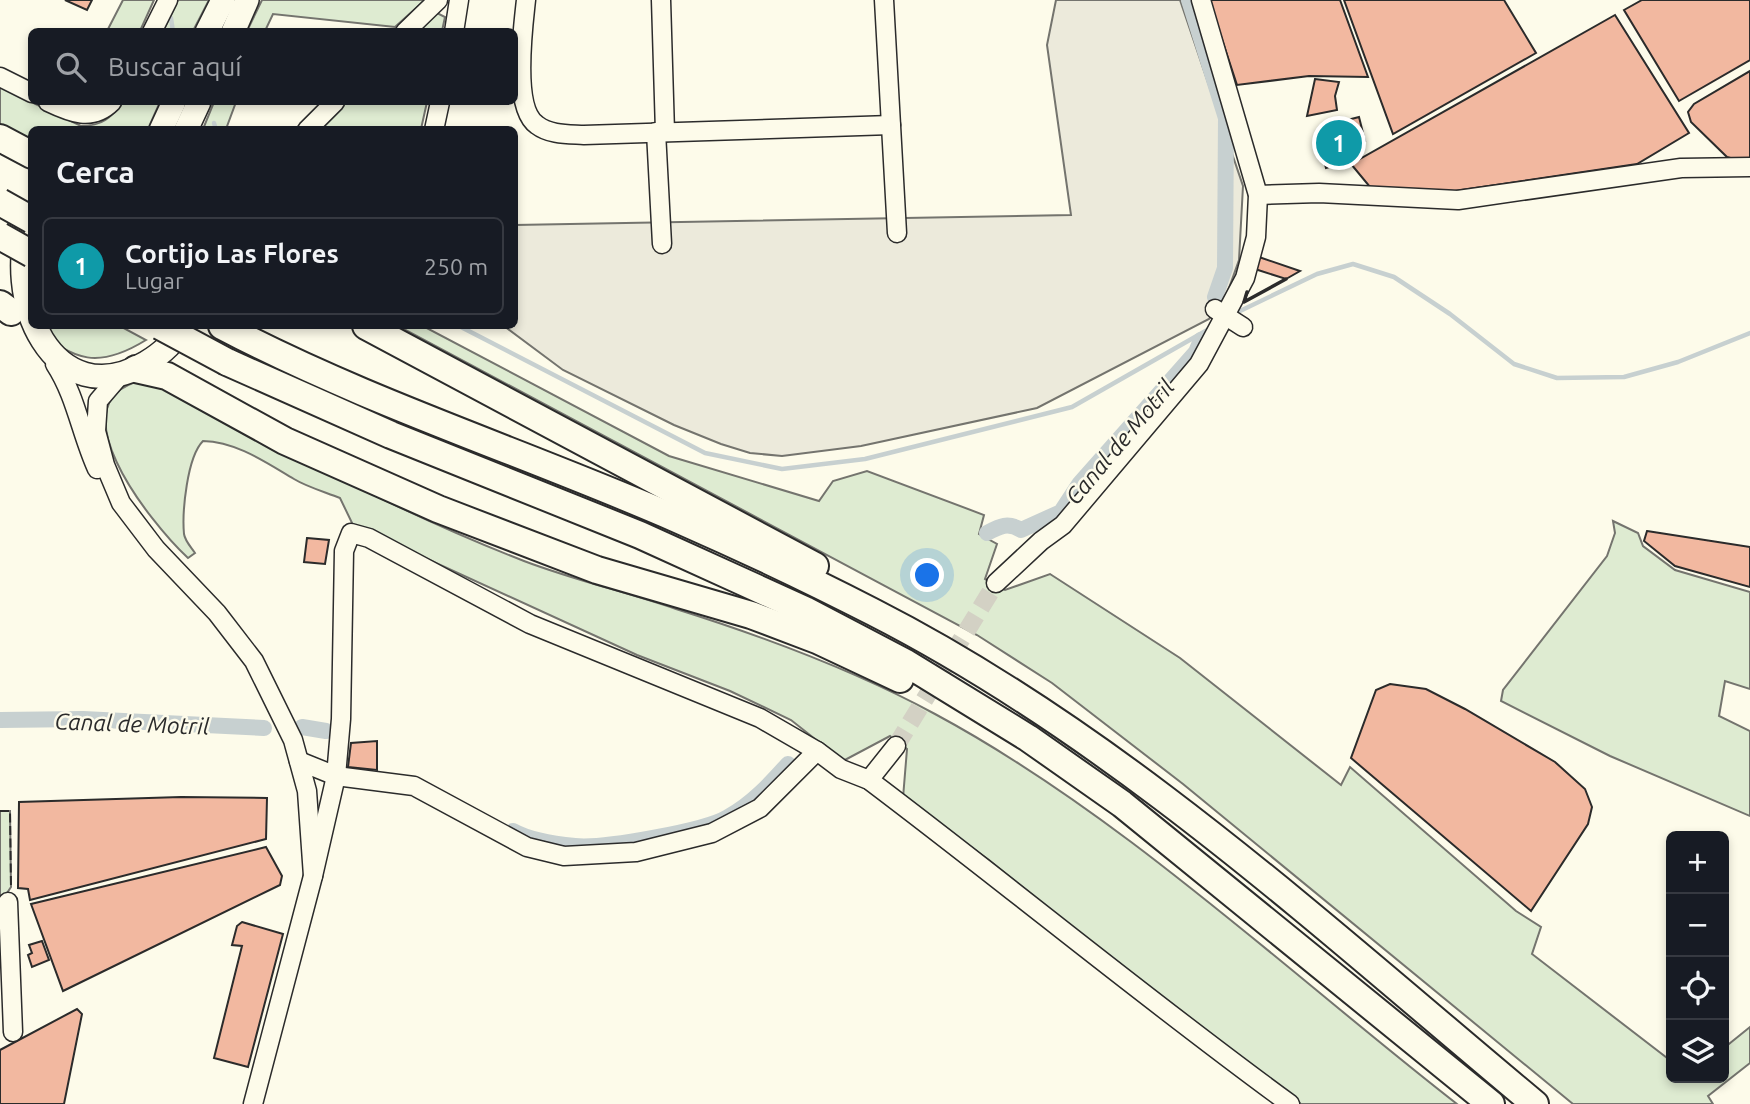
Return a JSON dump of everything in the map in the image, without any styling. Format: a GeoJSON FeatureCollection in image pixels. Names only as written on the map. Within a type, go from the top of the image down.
{"type":"FeatureCollection","features":[{"type":"Feature","properties":{"kind":"highway"},"geometry":{"type":"LineString","coordinates":[[0,138],[28,153]]}},
{"type":"Feature","properties":{"kind":"highway"},"geometry":{"type":"LineString","coordinates":[[0,202],[28,216]]}},
{"type":"Feature","properties":{"kind":"highway"},"geometry":{"type":"LineString","coordinates":[[0,236],[28,252]]}},
{"type":"Feature","properties":{"kind":"highway"},"geometry":{"type":"LineString","coordinates":[[166,329],[227,362],[391,435],[640,535],[805,610],[906,663],[1028,738],[1122,804],[1491,1104]]}},
{"type":"Feature","properties":{"kind":"highway"},"geometry":{"type":"LineString","coordinates":[[372,329],[884,604],[921,639]]}},
{"type":"Feature","properties":{"kind":"highway"},"geometry":{"type":"LineString","coordinates":[[231,330],[472,438],[676,519],[862,607],[1004,688],[1101,752],[1178,809],[1535,1104]]}},
{"type":"Feature","properties":{"kind":"highway"},"geometry":{"type":"LineString","coordinates":[[129,371],[167,376],[285,441],[438,509],[597,570],[751,615],[795,632],[893,676],[987,727],[1028,738]]}},
{"type":"Feature","properties":{"kind":"main road"},"geometry":{"type":"LineString","coordinates":[[209,28],[223,0]]}},
{"type":"Feature","properties":{"kind":"main road"},"geometry":{"type":"LineString","coordinates":[[235,28],[247,0]]}},
{"type":"Feature","properties":{"kind":"main road"},"geometry":{"type":"LineString","coordinates":[[162,126],[172,105]]}},
{"type":"Feature","properties":{"kind":"main road"},"geometry":{"type":"LineString","coordinates":[[188,126],[198,105]]}},
{"type":"Feature","properties":{"kind":"main road"},"geometry":{"type":"LineString","coordinates":[[28,222],[20,230],[9,256],[6,308],[36,351],[55,364],[76,372],[99,375],[129,371],[160,354],[181,329]]}},
{"type":"Feature","properties":{"kind":"street"},"geometry":{"type":"LineString","coordinates":[[154,28],[168,0]]}},
{"type":"Feature","properties":{"kind":"street"},"geometry":{"type":"LineString","coordinates":[[409,28],[438,0]]}},
{"type":"Feature","properties":{"kind":"street"},"geometry":{"type":"LineString","coordinates":[[455,28],[459,0]]}},
{"type":"Feature","properties":{"kind":"street"},"geometry":{"type":"LineString","coordinates":[[526,0],[521,74],[524,108],[535,125],[564,134],[891,125]]}},
{"type":"Feature","properties":{"kind":"street"},"geometry":{"type":"LineString","coordinates":[[661,0],[662,244]]}},
{"type":"Feature","properties":{"kind":"street"},"geometry":{"type":"LineString","coordinates":[[884,0],[897,233]]}},
{"type":"Feature","properties":{"kind":"street"},"geometry":{"type":"LineString","coordinates":[[996,583],[1063,525],[1137,440],[1199,364],[1220,313],[1245,278],[1256,237],[1258,195],[1201,0]]}},
{"type":"Feature","properties":{"kind":"street"},"geometry":{"type":"LineString","coordinates":[[0,77],[28,91]]}},
{"type":"Feature","properties":{"kind":"street"},"geometry":{"type":"LineString","coordinates":[[56,105],[84,116],[97,113],[108,105]]}},
{"type":"Feature","properties":{"kind":"street"},"geometry":{"type":"LineString","coordinates":[[311,126],[332,105]]}},
{"type":"Feature","properties":{"kind":"street"},"geometry":{"type":"LineString","coordinates":[[435,126],[439,105]]}},
{"type":"Feature","properties":{"kind":"street"},"geometry":{"type":"LineString","coordinates":[[1258,195],[1319,193],[1458,200],[1681,168],[1750,167]]}},
{"type":"Feature","properties":{"kind":"street"},"geometry":{"type":"LineString","coordinates":[[1220,313],[1243,327]]}},
{"type":"Feature","properties":{"kind":"street"},"geometry":{"type":"LineString","coordinates":[[55,364],[70,387],[83,437],[104,484],[156,549],[217,613],[254,661],[293,740],[299,761],[307,791],[313,876]]}},
{"type":"Feature","properties":{"kind":"street"},"geometry":{"type":"LineString","coordinates":[[121,503],[105,465],[96,431],[99,401],[129,371]]}},
{"type":"Feature","properties":{"kind":"street"},"geometry":{"type":"LineString","coordinates":[[253,1104],[313,876],[336,776],[341,719],[344,551],[351,533],[369,538],[530,624],[760,718],[817,751],[841,769],[869,780],[1059,926],[1165,1013],[1290,1104]]}},
{"type":"Feature","properties":{"kind":"street"},"geometry":{"type":"LineString","coordinates":[[869,780],[896,746]]}},
{"type":"Feature","properties":{"kind":"street"},"geometry":{"type":"LineString","coordinates":[[299,761],[336,776],[414,786],[527,847],[564,856],[636,852],[712,833],[760,808],[817,751]]}},
{"type":"Feature","properties":{"kind":"street"},"geometry":{"type":"LineString","coordinates":[[8,902],[13,1031]]}},
{"type":"Feature","properties":{"kind":"green space"},"geometry":{"type":"Polygon","coordinates":[[[123,0],[154,0],[141,28],[109,28],[123,0]]]}},
{"type":"Feature","properties":{"kind":"green space"},"geometry":{"type":"Polygon","coordinates":[[[178,0],[209,0],[195,28],[164,28],[178,0]]]}},
{"type":"Feature","properties":{"kind":"green space"},"geometry":{"type":"Polygon","coordinates":[[[262,0],[425,0],[395,27],[273,14],[266,28],[248,28],[262,0]]]}},
{"type":"Feature","properties":{"kind":"green space"},"geometry":{"type":"Polygon","coordinates":[[[435,12],[445,17],[443,28],[420,28],[435,12]]]}},
{"type":"Feature","properties":{"kind":"green space"},"geometry":{"type":"Polygon","coordinates":[[[0,87],[28,100],[28,105],[37,105],[81,126],[28,126],[28,140],[0,125],[0,87]]]}},
{"type":"Feature","properties":{"kind":"green space"},"geometry":{"type":"Polygon","coordinates":[[[120,105],[159,105],[149,126],[81,126],[95,125],[105,120],[120,105]]]}},
{"type":"Feature","properties":{"kind":"green space"},"geometry":{"type":"Polygon","coordinates":[[[213,105],[235,105],[227,126],[204,126],[213,105]]]}},
{"type":"Feature","properties":{"kind":"green space"},"geometry":{"type":"Polygon","coordinates":[[[343,105],[426,105],[422,126],[321,126],[343,105]]]}},
{"type":"Feature","properties":{"kind":"green space"},"geometry":{"type":"Polygon","coordinates":[[[38,329],[126,329],[146,340],[114,355],[100,358],[75,354],[38,329]]]}},
{"type":"Feature","properties":{"kind":"green space"},"geometry":{"type":"Polygon","coordinates":[[[404,329],[429,329],[669,456],[819,501],[833,481],[867,471],[984,515],[979,534],[997,544],[985,579],[1005,590],[1050,574],[1180,658],[1341,785],[1350,767],[1516,911],[1541,927],[1532,954],[1666,1057],[1666,1083],[1725,1083],[1708,1096],[1713,1104],[1573,1104],[1183,784],[1052,683],[977,635],[404,329]]]}},
{"type":"Feature","properties":{"kind":"green space"},"geometry":{"type":"Polygon","coordinates":[[[150,379],[334,476],[428,521],[543,568],[776,643],[873,683],[935,714],[1004,754],[1138,847],[1457,1104],[1301,1104],[1115,962],[989,860],[903,798],[907,749],[890,736],[843,761],[791,720],[730,691],[637,655],[353,525],[340,498],[299,482],[239,449],[203,441],[193,459],[185,499],[184,534],[195,553],[188,558],[152,518],[133,491],[116,462],[107,434],[107,409],[120,390],[150,379]]]}},
{"type":"Feature","properties":{"kind":"green space"},"geometry":{"type":"Polygon","coordinates":[[[1613,521],[1638,533],[1643,546],[1675,570],[1750,592],[1750,689],[1725,681],[1719,716],[1750,731],[1750,816],[1610,756],[1501,701],[1503,690],[1607,556],[1615,533],[1613,521]]]}},
{"type":"Feature","properties":{"kind":"green space"},"geometry":{"type":"Polygon","coordinates":[[[0,811],[10,811],[11,887],[1,902],[0,920],[0,811]]]}},
{"type":"Feature","properties":{"kind":"green space"},"geometry":{"type":"Polygon","coordinates":[[[1750,1027],[1750,1063],[1729,1080],[1729,1044],[1750,1027]]]}},
{"type":"Feature","properties":{"kind":"shaded area"},"geometry":{"type":"Polygon","coordinates":[[[1056,0],[1180,0],[1243,186],[1239,260],[1224,302],[1209,319],[1037,408],[861,446],[782,456],[750,453],[674,425],[563,370],[508,329],[518,329],[518,225],[1071,215],[1047,45],[1056,0]]]}},
{"type":"Feature","properties":{"kind":"building"},"geometry":{"type":"Polygon","coordinates":[[[65,0],[92,0],[87,10],[65,0]]]}},
{"type":"Feature","properties":{"kind":"building"},"geometry":{"type":"Polygon","coordinates":[[[1209,0],[1340,0],[1368,77],[1309,76],[1237,85],[1209,0]]]}},
{"type":"Feature","properties":{"kind":"building"},"geometry":{"type":"Polygon","coordinates":[[[1344,0],[1504,0],[1536,53],[1393,134],[1344,0]]]}},
{"type":"Feature","properties":{"kind":"building"},"geometry":{"type":"Polygon","coordinates":[[[1642,0],[1750,0],[1750,60],[1679,101],[1624,10],[1642,0]]]}},
{"type":"Feature","properties":{"kind":"building"},"geometry":{"type":"Polygon","coordinates":[[[1615,15],[1689,133],[1637,164],[1448,192],[1370,187],[1351,164],[1615,15]]]}},
{"type":"Feature","properties":{"kind":"building"},"geometry":{"type":"Polygon","coordinates":[[[1750,71],[1750,161],[1741,161],[1727,157],[1691,122],[1688,112],[1694,104],[1750,71]]]}},
{"type":"Feature","properties":{"kind":"building"},"geometry":{"type":"Polygon","coordinates":[[[1315,79],[1339,82],[1335,96],[1337,110],[1307,116],[1315,79]]]}},
{"type":"Feature","properties":{"kind":"building"},"geometry":{"type":"Polygon","coordinates":[[[1359,117],[1365,141],[1352,145],[1356,159],[1326,168],[1317,136],[1334,131],[1332,124],[1359,117]]]}},
{"type":"Feature","properties":{"kind":"building"},"geometry":{"type":"Polygon","coordinates":[[[1259,257],[1300,271],[1286,279],[1255,269],[1259,257]]]}},
{"type":"Feature","properties":{"kind":"building"},"geometry":{"type":"Polygon","coordinates":[[[1647,531],[1750,547],[1750,587],[1675,566],[1644,541],[1647,531]]]}},
{"type":"Feature","properties":{"kind":"building"},"geometry":{"type":"Polygon","coordinates":[[[307,538],[329,540],[325,564],[304,562],[307,538]]]}},
{"type":"Feature","properties":{"kind":"building"},"geometry":{"type":"Polygon","coordinates":[[[1390,684],[1426,689],[1465,709],[1555,762],[1585,789],[1592,807],[1588,824],[1531,911],[1351,758],[1376,690],[1390,684]]]}},
{"type":"Feature","properties":{"kind":"building"},"geometry":{"type":"Polygon","coordinates":[[[377,741],[377,770],[348,767],[351,743],[377,741]]]}},
{"type":"Feature","properties":{"kind":"building"},"geometry":{"type":"Polygon","coordinates":[[[181,797],[267,798],[266,839],[30,900],[28,889],[18,888],[19,802],[181,797]]]}},
{"type":"Feature","properties":{"kind":"building"},"geometry":{"type":"Polygon","coordinates":[[[266,847],[282,876],[280,885],[63,991],[31,904],[266,847]]]}},
{"type":"Feature","properties":{"kind":"building"},"geometry":{"type":"Polygon","coordinates":[[[242,922],[283,934],[248,1067],[214,1058],[242,946],[232,945],[237,926],[242,922]]]}},
{"type":"Feature","properties":{"kind":"building"},"geometry":{"type":"Polygon","coordinates":[[[42,941],[49,960],[32,967],[28,955],[32,953],[29,945],[42,941]]]}},
{"type":"Feature","properties":{"kind":"building"},"geometry":{"type":"Polygon","coordinates":[[[77,1009],[82,1014],[64,1104],[0,1104],[0,1050],[77,1009]]]}},
{"type":"Feature","properties":{"kind":"waterway","name":"Canal de Motril"},"geometry":{"type":"LineString","coordinates":[[1189,0],[1226,118],[1225,268],[1215,297]]}},
{"type":"Feature","properties":{"kind":"waterway"},"geometry":{"type":"LineString","coordinates":[[171,18],[172,28]]}},
{"type":"Feature","properties":{"kind":"waterway"},"geometry":{"type":"LineString","coordinates":[[1240,311],[1317,274],[1353,264],[1394,277],[1450,314],[1514,364],[1557,378],[1624,377],[1678,362],[1750,333]]}},
{"type":"Feature","properties":{"kind":"waterway"},"geometry":{"type":"LineString","coordinates":[[465,329],[705,453],[782,469],[865,459],[1072,407],[1209,329]]}},
{"type":"Feature","properties":{"kind":"waterway","name":"Canal de Motril"},"geometry":{"type":"LineString","coordinates":[[987,533],[1004,526],[1021,530],[1061,512],[1080,483],[1196,352],[1201,340]]}},
{"type":"Feature","properties":{"kind":"waterway","name":"Canal de Motril"},"geometry":{"type":"LineString","coordinates":[[0,720],[83,719],[264,728]]}},
{"type":"Feature","properties":{"kind":"waterway","name":"Canal de Motril"},"geometry":{"type":"LineString","coordinates":[[302,727],[326,731]]}},
{"type":"Feature","properties":{"kind":"waterway","name":"Canal de Motril"},"geometry":{"type":"LineString","coordinates":[[513,831],[543,842],[588,846],[629,842],[698,828],[737,812],[788,764]]}},
{"type":"Feature","properties":{"kind":"tunnel"},"geometry":{"type":"LineString","coordinates":[[896,746],[996,583]]}},
{"type":"Feature","properties":{"kind":"fence"},"geometry":{"type":"LineString","coordinates":[[0,811],[10,811],[11,887]]}},
{"type":"Feature","properties":{"kind":"wall"},"geometry":{"type":"LineString","coordinates":[[1247,292],[1244,302],[1286,279]]}},
{"type":"Feature","properties":{"kind":"place","name":"Cortijo Las Flores"},"geometry":{"type":"Point","coordinates":[1339,143]}}]}
